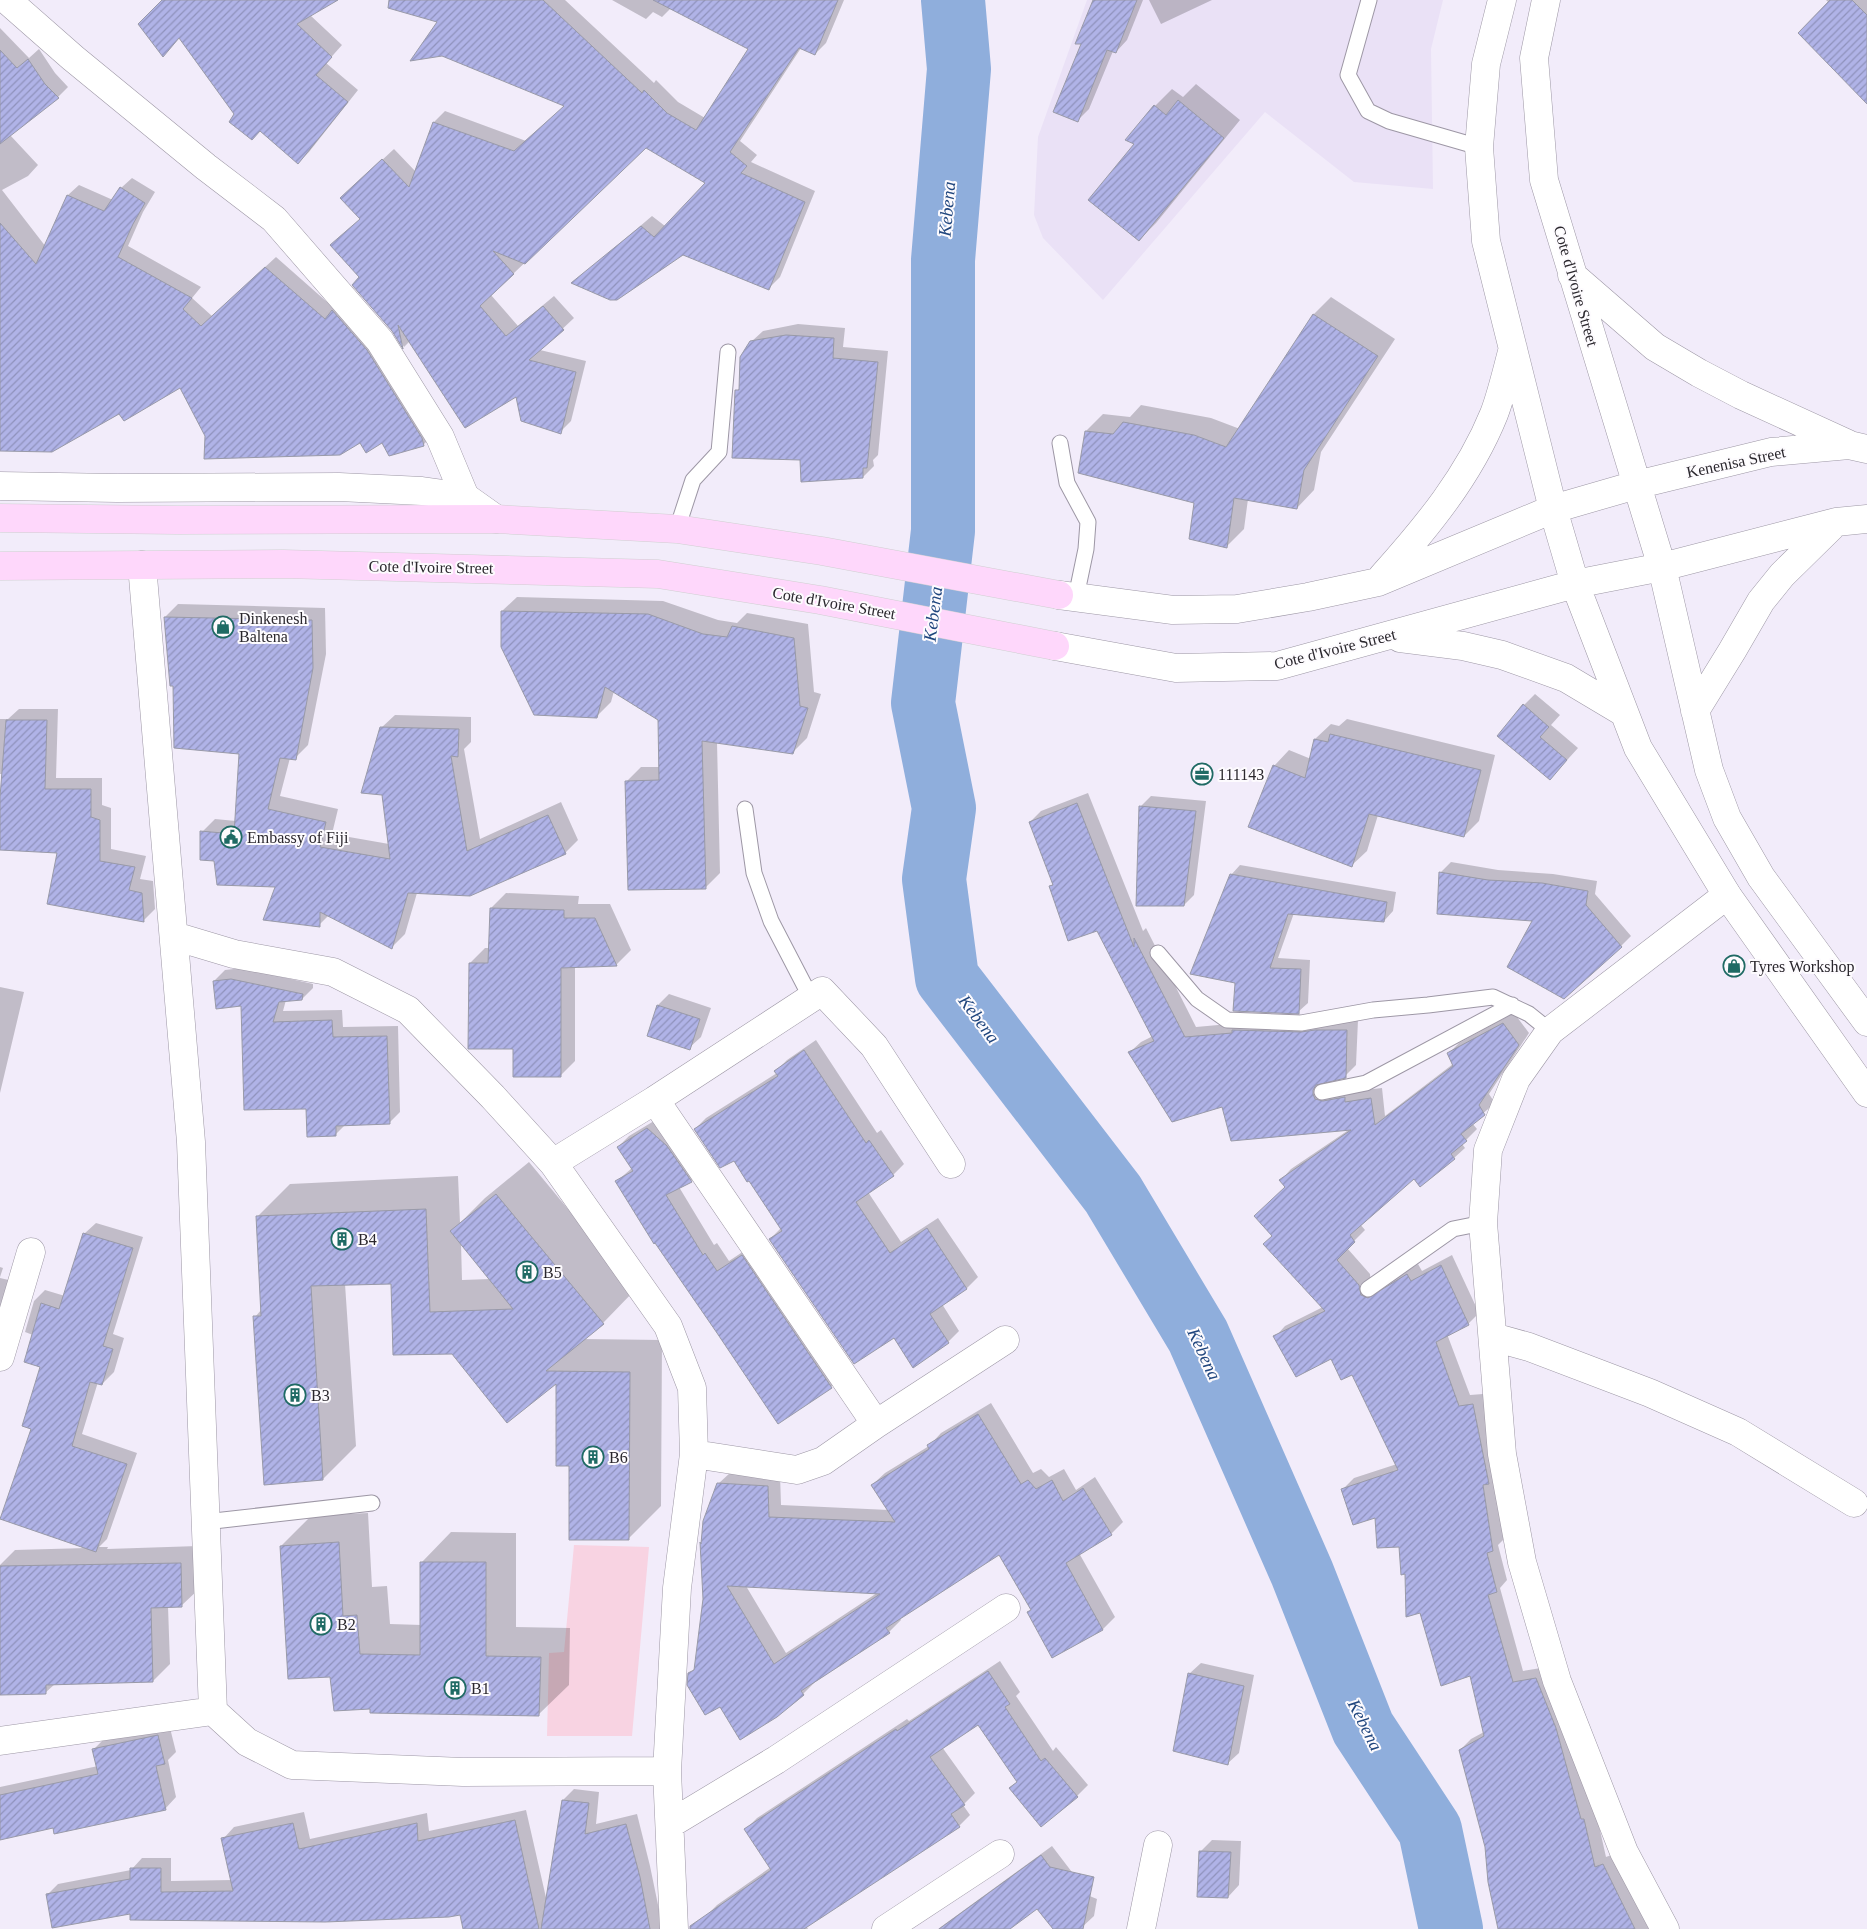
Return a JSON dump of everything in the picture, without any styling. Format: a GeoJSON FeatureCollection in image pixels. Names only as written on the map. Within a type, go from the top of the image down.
{"type":"FeatureCollection","features":[{"type":"Feature","properties":{"kind":"main road"},"geometry":{"type":"LineString","coordinates":[[0,518],[167,520],[496,519],[677,529],[822,551],[1068,596]]}},
{"type":"Feature","properties":{"kind":"main road","name":"Cote d'Ivoire Street"},"geometry":{"type":"LineString","coordinates":[[0,566],[283,564],[658,574],[820,600],[1055,646]]}},
{"type":"Feature","properties":{"kind":"street"},"geometry":{"type":"LineString","coordinates":[[7,0],[80,64],[206,167],[274,219],[380,341],[440,437],[465,497]]}},
{"type":"Feature","properties":{"kind":"street"},"geometry":{"type":"LineString","coordinates":[[1502,0],[1486,64],[1479,147],[1486,241],[1553,509],[1574,584],[1638,748],[1727,895],[1867,1093]]}},
{"type":"Feature","properties":{"kind":"street","name":"Cote d'Ivoire Street"},"geometry":{"type":"LineString","coordinates":[[1546,0],[1534,58],[1544,180],[1662,566],[1709,770],[1727,818],[1761,877],[1867,1022]]}},
{"type":"Feature","properties":{"kind":"street"},"geometry":{"type":"LineString","coordinates":[[1572,275],[1655,347],[1740,395],[1858,447]]}},
{"type":"Feature","properties":{"kind":"street"},"geometry":{"type":"LineString","coordinates":[[1378,582],[1411,544],[1463,475],[1494,414],[1513,347]]}},
{"type":"Feature","properties":{"kind":"street","name":"Kenenisa Street"},"geometry":{"type":"LineString","coordinates":[[1553,509],[1636,485],[1771,452],[1858,447]]}},
{"type":"Feature","properties":{"kind":"street"},"geometry":{"type":"LineString","coordinates":[[0,486],[117,488],[339,487],[422,491],[465,497],[496,519]]}},
{"type":"Feature","properties":{"kind":"street"},"geometry":{"type":"LineString","coordinates":[[1068,596],[1173,610],[1236,608],[1308,597],[1378,582],[1553,509]]}},
{"type":"Feature","properties":{"kind":"street"},"geometry":{"type":"LineString","coordinates":[[1662,566],[1836,522],[1867,519]]}},
{"type":"Feature","properties":{"kind":"street"},"geometry":{"type":"LineString","coordinates":[[1695,711],[1761,602],[1782,575],[1836,522]]}},
{"type":"Feature","properties":{"kind":"street"},"geometry":{"type":"LineString","coordinates":[[142,565],[191,1142],[213,1711],[247,1742],[292,1765],[464,1772],[667,1771]]}},
{"type":"Feature","properties":{"kind":"street","name":"Cote d'Ivoire Street"},"geometry":{"type":"LineString","coordinates":[[1055,646],[1176,668],[1277,666],[1574,584],[1662,566]]}},
{"type":"Feature","properties":{"kind":"street"},"geometry":{"type":"LineString","coordinates":[[1386,636],[1463,646],[1502,655],[1566,678],[1623,712]]}},
{"type":"Feature","properties":{"kind":"street"},"geometry":{"type":"LineString","coordinates":[[1665,1929],[1620,1843],[1557,1681],[1522,1562],[1502,1454],[1483,1223],[1488,1150],[1516,1079],[1550,1031],[1727,895]]}},
{"type":"Feature","properties":{"kind":"street"},"geometry":{"type":"LineString","coordinates":[[174,936],[234,954],[333,972],[408,1010],[494,1097],[553,1163],[668,1326],[692,1388],[694,1454],[677,1588],[667,1771],[674,1929]]}},
{"type":"Feature","properties":{"kind":"street"},"geometry":{"type":"LineString","coordinates":[[553,1163],[655,1100],[822,991],[874,1046],[951,1164]]}},
{"type":"Feature","properties":{"kind":"street"},"geometry":{"type":"LineString","coordinates":[[655,1100],[876,1424]]}},
{"type":"Feature","properties":{"kind":"street"},"geometry":{"type":"LineString","coordinates":[[0,1357],[31,1252]]}},
{"type":"Feature","properties":{"kind":"street"},"geometry":{"type":"LineString","coordinates":[[1493,1337],[1529,1346],[1650,1393],[1738,1432],[1854,1503]]}},
{"type":"Feature","properties":{"kind":"street"},"geometry":{"type":"LineString","coordinates":[[694,1454],[797,1470],[823,1462],[876,1424],[1004,1340]]}},
{"type":"Feature","properties":{"kind":"street"},"geometry":{"type":"LineString","coordinates":[[670,1824],[776,1760],[1006,1608]]}},
{"type":"Feature","properties":{"kind":"street"},"geometry":{"type":"LineString","coordinates":[[0,1741],[213,1711]]}},
{"type":"Feature","properties":{"kind":"street"},"geometry":{"type":"LineString","coordinates":[[1141,1929],[1158,1845]]}},
{"type":"Feature","properties":{"kind":"street"},"geometry":{"type":"LineString","coordinates":[[886,1929],[1000,1854]]}},
{"type":"Feature","properties":{"kind":"lane"},"geometry":{"type":"LineString","coordinates":[[1368,0],[1348,76],[1368,111],[1389,121],[1479,147]]}},
{"type":"Feature","properties":{"kind":"lane"},"geometry":{"type":"LineString","coordinates":[[677,529],[693,480],[719,452],[728,352]]}},
{"type":"Feature","properties":{"kind":"lane"},"geometry":{"type":"LineString","coordinates":[[1060,443],[1067,483],[1088,522],[1086,549],[1068,596]]}},
{"type":"Feature","properties":{"kind":"lane"},"geometry":{"type":"LineString","coordinates":[[745,809],[754,873],[771,921],[811,998]]}},
{"type":"Feature","properties":{"kind":"lane"},"geometry":{"type":"LineString","coordinates":[[1158,953],[1196,999],[1227,1020],[1301,1022],[1372,1010],[1493,996],[1529,1014],[1550,1031]]}},
{"type":"Feature","properties":{"kind":"lane"},"geometry":{"type":"LineString","coordinates":[[1322,1092],[1366,1083],[1512,1005]]}},
{"type":"Feature","properties":{"kind":"lane"},"geometry":{"type":"LineString","coordinates":[[1368,1289],[1453,1229],[1483,1223]]}},
{"type":"Feature","properties":{"kind":"lane"},"geometry":{"type":"LineString","coordinates":[[205,1522],[372,1503]]}},
{"type":"Feature","properties":{"kind":"shaded area"},"geometry":{"type":"Polygon","coordinates":[[[1087,0],[1443,0],[1431,49],[1433,189],[1354,182],[1265,112],[1103,300],[1043,238],[1034,215],[1038,137],[1087,0]]]}},
{"type":"Feature","properties":{"kind":"shaded area"},"geometry":{"type":"Polygon","coordinates":[[[574,1545],[649,1547],[632,1736],[547,1736],[549,1653],[564,1652],[574,1545]]]}},
{"type":"Feature","properties":{"kind":"building"},"geometry":{"type":"Polygon","coordinates":[[[162,0],[338,0],[297,24],[332,57],[316,75],[348,102],[298,164],[260,131],[252,140],[229,122],[234,114],[179,38],[163,57],[138,24],[162,0]]]}},
{"type":"Feature","properties":{"kind":"building"},"geometry":{"type":"Polygon","coordinates":[[[389,0],[543,0],[642,93],[644,90],[667,113],[696,130],[748,49],[653,0],[838,0],[815,55],[799,48],[730,152],[747,166],[741,173],[805,202],[769,290],[683,255],[617,300],[610,300],[571,283],[641,226],[654,237],[705,183],[646,148],[525,264],[493,251],[514,274],[480,306],[506,336],[543,306],[564,330],[529,360],[576,372],[561,434],[521,421],[516,397],[465,428],[398,325],[403,349],[392,331],[352,285],[359,277],[330,245],[360,219],[340,198],[382,159],[409,187],[433,122],[514,151],[564,106],[442,56],[410,61],[437,22],[388,8],[389,0]]]}},
{"type":"Feature","properties":{"kind":"building"},"geometry":{"type":"Polygon","coordinates":[[[1093,0],[1137,0],[1116,53],[1107,50],[1078,122],[1053,112],[1081,44],[1075,44],[1093,0]]]}},
{"type":"Feature","properties":{"kind":"building"},"geometry":{"type":"Polygon","coordinates":[[[1830,0],[1852,0],[1867,15],[1867,104],[1798,33],[1830,0]]]}},
{"type":"Feature","properties":{"kind":"building"},"geometry":{"type":"Polygon","coordinates":[[[0,50],[17,68],[28,59],[45,84],[59,98],[0,144],[0,50]]]}},
{"type":"Feature","properties":{"kind":"building"},"geometry":{"type":"Polygon","coordinates":[[[1178,100],[1224,138],[1139,241],[1088,200],[1134,144],[1125,140],[1154,105],[1166,115],[1178,100]]]}},
{"type":"Feature","properties":{"kind":"building"},"geometry":{"type":"Polygon","coordinates":[[[120,187],[145,203],[118,257],[192,298],[183,309],[201,326],[265,267],[325,319],[332,310],[367,350],[422,438],[424,446],[389,456],[382,443],[366,453],[360,443],[340,455],[204,459],[205,436],[180,388],[124,421],[119,414],[52,452],[0,451],[0,223],[36,264],[67,195],[104,211],[120,187]]]}},
{"type":"Feature","properties":{"kind":"building"},"geometry":{"type":"Polygon","coordinates":[[[1313,314],[1378,356],[1304,470],[1297,509],[1234,498],[1227,548],[1189,539],[1194,503],[1078,473],[1085,431],[1113,434],[1123,422],[1194,435],[1226,447],[1313,314]]]}},
{"type":"Feature","properties":{"kind":"building"},"geometry":{"type":"Polygon","coordinates":[[[786,335],[834,338],[833,358],[878,362],[867,468],[863,468],[863,478],[801,482],[800,460],[732,458],[735,390],[739,390],[740,357],[750,341],[786,335]]]}},
{"type":"Feature","properties":{"kind":"building"},"geometry":{"type":"Polygon","coordinates":[[[501,611],[648,614],[703,634],[727,637],[732,626],[794,638],[800,706],[808,708],[793,754],[702,741],[706,889],[628,890],[625,781],[659,780],[658,720],[605,687],[597,718],[534,715],[501,647],[501,611]]]}},
{"type":"Feature","properties":{"kind":"building"},"geometry":{"type":"Polygon","coordinates":[[[164,617],[312,620],[313,668],[296,760],[280,758],[268,809],[326,822],[320,847],[390,859],[382,795],[361,793],[380,727],[459,729],[458,757],[451,756],[467,851],[548,815],[566,854],[470,896],[408,893],[392,949],[320,912],[320,927],[263,920],[275,887],[217,885],[214,861],[200,860],[200,831],[234,834],[239,754],[174,748],[173,686],[170,686],[164,617]]]}},
{"type":"Feature","properties":{"kind":"building"},"geometry":{"type":"Polygon","coordinates":[[[1523,704],[1549,727],[1540,737],[1567,760],[1550,780],[1497,736],[1523,704]]]}},
{"type":"Feature","properties":{"kind":"building"},"geometry":{"type":"Polygon","coordinates":[[[6,720],[47,720],[45,789],[91,789],[91,817],[100,820],[100,861],[135,867],[129,890],[142,893],[144,922],[47,904],[57,853],[0,850],[0,797],[6,720]]]}},
{"type":"Feature","properties":{"kind":"building"},"geometry":{"type":"Polygon","coordinates":[[[1330,734],[1481,770],[1464,837],[1369,814],[1352,867],[1248,827],[1273,765],[1305,778],[1314,739],[1328,742],[1330,734]]]}},
{"type":"Feature","properties":{"kind":"building"},"geometry":{"type":"Polygon","coordinates":[[[1077,803],[1134,947],[1134,938],[1185,1037],[1232,1033],[1232,1030],[1301,1032],[1347,1030],[1346,1078],[1316,1085],[1313,1094],[1315,1099],[1323,1101],[1345,1097],[1345,1102],[1371,1098],[1375,1125],[1453,1066],[1447,1053],[1503,1023],[1519,1045],[1479,1105],[1485,1115],[1461,1134],[1467,1141],[1451,1154],[1455,1159],[1420,1187],[1414,1179],[1350,1235],[1355,1242],[1337,1260],[1359,1285],[1361,1295],[1368,1298],[1407,1274],[1411,1281],[1441,1265],[1469,1325],[1436,1342],[1459,1406],[1473,1404],[1489,1484],[1483,1485],[1493,1551],[1487,1553],[1497,1592],[1488,1595],[1513,1682],[1536,1678],[1556,1728],[1581,1819],[1584,1819],[1595,1867],[1603,1864],[1635,1929],[1498,1929],[1488,1882],[1485,1847],[1459,1750],[1484,1736],[1470,1676],[1441,1686],[1420,1613],[1406,1617],[1405,1574],[1401,1575],[1399,1547],[1377,1548],[1375,1518],[1353,1525],[1341,1489],[1398,1470],[1352,1375],[1341,1380],[1331,1359],[1296,1377],[1273,1336],[1325,1311],[1263,1244],[1272,1236],[1254,1216],[1285,1187],[1279,1180],[1351,1130],[1231,1141],[1222,1107],[1172,1122],[1128,1052],[1154,1041],[1097,931],[1068,941],[1049,886],[1053,885],[1029,822],[1077,803]]]}},
{"type":"Feature","properties":{"kind":"building"},"geometry":{"type":"Polygon","coordinates":[[[1139,806],[1196,811],[1184,906],[1136,906],[1139,806]]]}},
{"type":"Feature","properties":{"kind":"building"},"geometry":{"type":"Polygon","coordinates":[[[1439,872],[1488,880],[1542,883],[1588,891],[1586,905],[1622,947],[1564,999],[1507,967],[1532,921],[1437,914],[1439,872]]]}},
{"type":"Feature","properties":{"kind":"building"},"geometry":{"type":"Polygon","coordinates":[[[1230,874],[1387,902],[1384,922],[1288,914],[1270,968],[1301,969],[1299,1014],[1233,1011],[1235,983],[1190,974],[1230,874]]]}},
{"type":"Feature","properties":{"kind":"building"},"geometry":{"type":"Polygon","coordinates":[[[490,908],[564,910],[564,918],[595,918],[617,966],[561,968],[561,1077],[513,1077],[513,1049],[468,1049],[469,963],[488,963],[490,908]]]}},
{"type":"Feature","properties":{"kind":"building"},"geometry":{"type":"Polygon","coordinates":[[[231,979],[303,994],[302,1000],[279,1002],[273,1022],[332,1020],[333,1037],[387,1036],[390,1124],[336,1126],[336,1136],[307,1137],[306,1109],[244,1110],[241,1006],[216,1009],[213,981],[231,979]]]}},
{"type":"Feature","properties":{"kind":"building"},"geometry":{"type":"Polygon","coordinates":[[[657,1005],[700,1019],[690,1050],[647,1036],[657,1005]]]}},
{"type":"Feature","properties":{"kind":"building"},"geometry":{"type":"Polygon","coordinates":[[[804,1050],[866,1143],[869,1140],[894,1176],[856,1202],[890,1253],[927,1228],[967,1289],[930,1314],[949,1343],[913,1368],[894,1338],[854,1364],[769,1239],[782,1231],[749,1181],[747,1182],[734,1161],[720,1168],[694,1129],[778,1076],[774,1071],[804,1050]]]}},
{"type":"Feature","properties":{"kind":"building"},"geometry":{"type":"Polygon","coordinates":[[[647,1128],[667,1146],[692,1182],[666,1195],[703,1255],[705,1253],[717,1271],[742,1255],[832,1388],[778,1424],[654,1244],[615,1181],[633,1171],[617,1147],[647,1128]]]}},
{"type":"Feature","properties":{"kind":"building"},"geometry":{"type":"Polygon","coordinates":[[[496,1194],[604,1324],[546,1371],[630,1372],[629,1540],[569,1540],[569,1466],[556,1466],[556,1384],[507,1423],[452,1354],[393,1355],[391,1284],[311,1286],[323,1480],[264,1485],[253,1316],[261,1316],[256,1216],[426,1209],[430,1312],[513,1309],[450,1231],[496,1194]]]}},
{"type":"Feature","properties":{"kind":"building"},"geometry":{"type":"Polygon","coordinates":[[[83,1233],[133,1248],[103,1346],[113,1349],[102,1385],[90,1382],[72,1446],[127,1464],[96,1552],[0,1519],[31,1429],[22,1426],[40,1367],[24,1362],[41,1303],[59,1309],[83,1233]]]}},
{"type":"Feature","properties":{"kind":"building"},"geometry":{"type":"Polygon","coordinates":[[[978,1414],[1021,1484],[1028,1480],[1036,1489],[1052,1480],[1063,1501],[1083,1488],[1112,1535],[1066,1563],[1103,1630],[1052,1658],[1027,1612],[1031,1610],[999,1555],[886,1628],[890,1633],[801,1691],[804,1695],[777,1717],[740,1740],[720,1707],[705,1715],[687,1685],[688,1673],[694,1670],[703,1599],[700,1542],[701,1544],[703,1521],[717,1483],[768,1486],[769,1517],[895,1522],[871,1485],[929,1449],[927,1445],[978,1414]],[[727,1586],[774,1664],[880,1594],[727,1586]]]}},
{"type":"Feature","properties":{"kind":"building"},"geometry":{"type":"Polygon","coordinates":[[[339,1542],[343,1616],[357,1615],[360,1654],[420,1655],[420,1562],[486,1562],[486,1656],[541,1657],[539,1716],[370,1713],[370,1709],[334,1711],[330,1677],[288,1679],[280,1546],[339,1542]]]}},
{"type":"Feature","properties":{"kind":"building"},"geometry":{"type":"Polygon","coordinates":[[[181,1563],[182,1607],[151,1608],[153,1682],[46,1685],[46,1694],[0,1695],[0,1566],[181,1563]]]}},
{"type":"Feature","properties":{"kind":"building"},"geometry":{"type":"Polygon","coordinates":[[[988,1671],[1010,1704],[1005,1707],[1041,1761],[1045,1758],[1078,1797],[1041,1827],[1009,1788],[1017,1782],[978,1725],[930,1757],[965,1805],[951,1814],[960,1827],[804,1929],[690,1929],[690,1926],[771,1870],[744,1829],[988,1671]]]}},
{"type":"Feature","properties":{"kind":"building"},"geometry":{"type":"Polygon","coordinates":[[[1188,1673],[1244,1686],[1228,1765],[1173,1751],[1188,1673]]]}},
{"type":"Feature","properties":{"kind":"building"},"geometry":{"type":"Polygon","coordinates":[[[158,1735],[165,1764],[156,1766],[166,1810],[54,1834],[53,1828],[0,1840],[0,1795],[98,1774],[92,1749],[158,1735]]]}},
{"type":"Feature","properties":{"kind":"building"},"geometry":{"type":"Polygon","coordinates":[[[562,1800],[589,1803],[585,1834],[626,1824],[640,1877],[650,1929],[541,1929],[562,1800]]]}},
{"type":"Feature","properties":{"kind":"building"},"geometry":{"type":"Polygon","coordinates":[[[515,1820],[539,1929],[463,1929],[460,1915],[325,1922],[130,1920],[130,1914],[52,1928],[46,1894],[130,1879],[130,1868],[161,1868],[161,1892],[233,1891],[221,1838],[293,1823],[299,1849],[417,1823],[418,1841],[515,1820]]]}},
{"type":"Feature","properties":{"kind":"building"},"geometry":{"type":"Polygon","coordinates":[[[1199,1851],[1231,1852],[1228,1898],[1197,1897],[1199,1851]]]}},
{"type":"Feature","properties":{"kind":"building"},"geometry":{"type":"Polygon","coordinates":[[[1041,1855],[1050,1867],[1094,1877],[1083,1929],[1053,1929],[1037,1909],[1010,1929],[939,1929],[1041,1855]]]}},
{"type":"Feature","properties":{"kind":"waterway","name":"Kebena"},"geometry":{"type":"LineString","coordinates":[[953,0],[959,69],[943,260],[943,531],[923,703],[944,808],[934,879],[947,978],[1113,1194],[1198,1336],[1302,1573],[1363,1728],[1430,1830],[1451,1929]]}},
{"type":"Feature","properties":{"kind":"place","name":"Dinkenesh Baltena"},"geometry":{"type":"Point","coordinates":[223,627]}},
{"type":"Feature","properties":{"kind":"place","name":"111143"},"geometry":{"type":"Point","coordinates":[1202,774]}},
{"type":"Feature","properties":{"kind":"place","name":"Embassy of Fiji"},"geometry":{"type":"Point","coordinates":[231,837]}},
{"type":"Feature","properties":{"kind":"place","name":"Tyres Workshop"},"geometry":{"type":"Point","coordinates":[1734,966]}},
{"type":"Feature","properties":{"kind":"place","name":"B4"},"geometry":{"type":"Point","coordinates":[342,1239]}},
{"type":"Feature","properties":{"kind":"place","name":"B5"},"geometry":{"type":"Point","coordinates":[527,1272]}},
{"type":"Feature","properties":{"kind":"place","name":"B3"},"geometry":{"type":"Point","coordinates":[295,1395]}},
{"type":"Feature","properties":{"kind":"place","name":"B6"},"geometry":{"type":"Point","coordinates":[593,1457]}},
{"type":"Feature","properties":{"kind":"place","name":"B2"},"geometry":{"type":"Point","coordinates":[321,1624]}},
{"type":"Feature","properties":{"kind":"place","name":"B1"},"geometry":{"type":"Point","coordinates":[455,1688]}}]}
